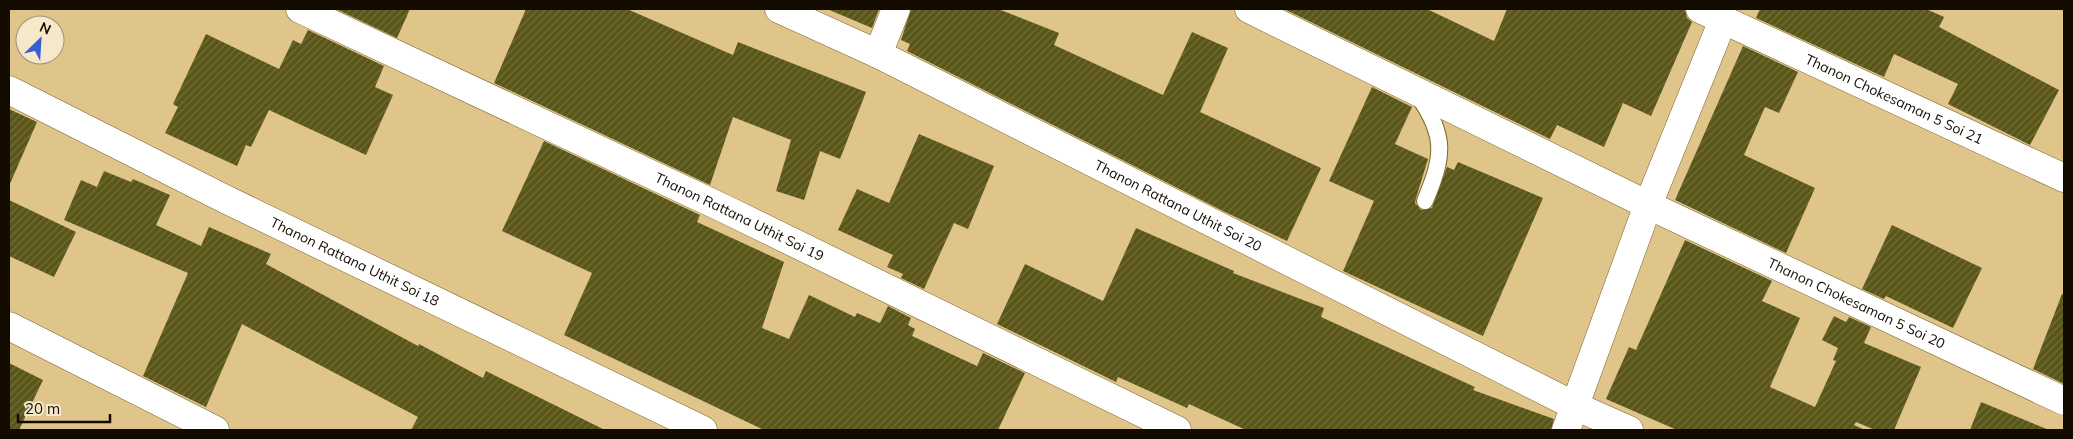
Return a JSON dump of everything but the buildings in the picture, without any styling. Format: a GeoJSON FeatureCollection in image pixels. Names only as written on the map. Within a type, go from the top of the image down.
{"type":"FeatureCollection","features":[{"type":"Feature","properties":{"kind":"street","name":"Thanon Rattana Uthit Soi 19"},"geometry":{"type":"LineString","coordinates":[[300,9],[729,212],[1177,430]]}},
{"type":"Feature","properties":{"kind":"street","name":"Thanon Rattana Uthit Soi 20"},"geometry":{"type":"LineString","coordinates":[[779,9],[878,54],[1570,418],[1629,430]]}},
{"type":"Feature","properties":{"kind":"street"},"geometry":{"type":"LineString","coordinates":[[878,54],[896,9]]}},
{"type":"Feature","properties":{"kind":"street","name":"Thanon Chokesaman 5 Soi 20"},"geometry":{"type":"LineString","coordinates":[[1249,9],[1648,205],[2064,401]]}},
{"type":"Feature","properties":{"kind":"street"},"geometry":{"type":"LineString","coordinates":[[1570,418],[1648,205],[1712,14]]}},
{"type":"Feature","properties":{"kind":"street","name":"Thanon Chokesaman 5 Soi 21"},"geometry":{"type":"LineString","coordinates":[[1712,14],[2064,178]]}},
{"type":"Feature","properties":{"kind":"street","name":"Thanon Rattana Uthit Soi 18"},"geometry":{"type":"LineString","coordinates":[[9,90],[223,198],[703,430]]}},
{"type":"Feature","properties":{"kind":"street"},"geometry":{"type":"LineString","coordinates":[[9,326],[215,430]]}},
{"type":"Feature","properties":{"kind":"lane"},"geometry":{"type":"LineString","coordinates":[[1415,91],[1432,116],[1439,139],[1438,169],[1425,201]]}}]}
